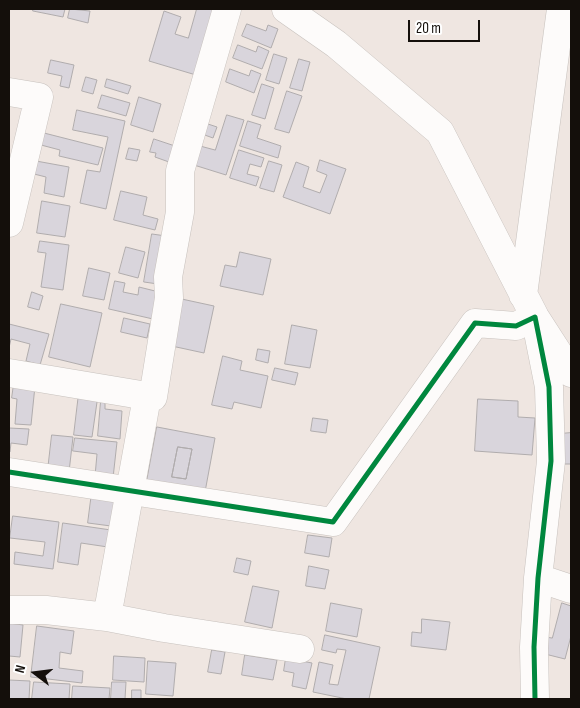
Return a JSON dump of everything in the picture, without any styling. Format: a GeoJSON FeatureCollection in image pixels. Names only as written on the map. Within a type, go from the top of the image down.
{"type":"FeatureCollection","features":[{"type":"Feature","properties":{"kind":"street"},"geometry":{"type":"LineString","coordinates":[[9,373],[153,398],[169,298],[168,277],[180,212],[180,170],[228,9]]}},
{"type":"Feature","properties":{"kind":"street"},"geometry":{"type":"LineString","coordinates":[[286,9],[336,44],[440,132],[529,306],[571,373]]}},
{"type":"Feature","properties":{"kind":"street"},"geometry":{"type":"LineString","coordinates":[[535,699],[534,647],[538,578],[551,461],[549,387],[529,306],[560,9]]}},
{"type":"Feature","properties":{"kind":"street"},"geometry":{"type":"LineString","coordinates":[[9,92],[39,96],[9,223]]}},
{"type":"Feature","properties":{"kind":"street"},"geometry":{"type":"LineString","coordinates":[[9,472],[333,522],[475,323],[516,326],[529,306]]}},
{"type":"Feature","properties":{"kind":"street"},"geometry":{"type":"LineString","coordinates":[[107,618],[147,397]]}},
{"type":"Feature","properties":{"kind":"street"},"geometry":{"type":"LineString","coordinates":[[538,578],[571,589]]}},
{"type":"Feature","properties":{"kind":"street"},"geometry":{"type":"LineString","coordinates":[[9,610],[46,610],[107,618],[300,649]]}},
{"type":"Feature","properties":{"kind":"building"},"geometry":{"type":"Polygon","coordinates":[[[33,9],[65,9],[63,17],[33,11],[33,9]]]}},
{"type":"Feature","properties":{"kind":"building"},"geometry":{"type":"Polygon","coordinates":[[[70,9],[90,11],[88,23],[68,18],[70,9]]]}},
{"type":"Feature","properties":{"kind":"building"},"geometry":{"type":"Polygon","coordinates":[[[197,9],[216,9],[196,75],[149,61],[164,11],[181,17],[175,34],[188,38],[197,9]]]}},
{"type":"Feature","properties":{"kind":"building"},"geometry":{"type":"Polygon","coordinates":[[[247,24],[266,31],[268,25],[278,29],[271,48],[242,36],[247,24]]]}},
{"type":"Feature","properties":{"kind":"building"},"geometry":{"type":"Polygon","coordinates":[[[238,45],[256,52],[258,46],[269,51],[262,69],[233,58],[238,45]]]}},
{"type":"Feature","properties":{"kind":"building"},"geometry":{"type":"Polygon","coordinates":[[[274,54],[287,58],[279,84],[266,80],[274,54]]]}},
{"type":"Feature","properties":{"kind":"building"},"geometry":{"type":"Polygon","coordinates":[[[299,59],[310,62],[302,91],[290,88],[299,59]]]}},
{"type":"Feature","properties":{"kind":"building"},"geometry":{"type":"Polygon","coordinates":[[[51,60],[74,65],[69,88],[60,86],[62,76],[48,73],[51,60]]]}},
{"type":"Feature","properties":{"kind":"building"},"geometry":{"type":"Polygon","coordinates":[[[230,69],[249,76],[251,70],[261,74],[254,93],[226,82],[230,69]]]}},
{"type":"Feature","properties":{"kind":"building"},"geometry":{"type":"Polygon","coordinates":[[[86,77],[97,80],[93,94],[82,91],[86,77]]]}},
{"type":"Feature","properties":{"kind":"building"},"geometry":{"type":"Polygon","coordinates":[[[107,79],[131,86],[128,94],[105,87],[107,79]]]}},
{"type":"Feature","properties":{"kind":"building"},"geometry":{"type":"Polygon","coordinates":[[[262,84],[274,88],[265,119],[252,115],[262,84]]]}},
{"type":"Feature","properties":{"kind":"building"},"geometry":{"type":"Polygon","coordinates":[[[287,91],[302,96],[289,133],[275,129],[287,91]]]}},
{"type":"Feature","properties":{"kind":"building"},"geometry":{"type":"Polygon","coordinates":[[[102,95],[130,103],[126,116],[98,108],[102,95]]]}},
{"type":"Feature","properties":{"kind":"building"},"geometry":{"type":"Polygon","coordinates":[[[139,97],[161,104],[153,132],[131,125],[139,97]]]}},
{"type":"Feature","properties":{"kind":"building"},"geometry":{"type":"Polygon","coordinates":[[[77,110],[125,121],[106,209],[80,203],[87,170],[100,172],[108,137],[73,130],[77,110]]]}},
{"type":"Feature","properties":{"kind":"building"},"geometry":{"type":"Polygon","coordinates":[[[227,115],[244,120],[226,175],[194,165],[200,146],[215,150],[227,115]]]}},
{"type":"Feature","properties":{"kind":"building"},"geometry":{"type":"Polygon","coordinates":[[[248,121],[261,125],[257,138],[281,146],[278,158],[240,146],[248,121]]]}},
{"type":"Feature","properties":{"kind":"building"},"geometry":{"type":"Polygon","coordinates":[[[205,123],[217,127],[213,138],[202,134],[205,123]]]}},
{"type":"Feature","properties":{"kind":"building"},"geometry":{"type":"Polygon","coordinates":[[[44,133],[103,148],[98,165],[59,156],[60,150],[41,145],[44,133]]]}},
{"type":"Feature","properties":{"kind":"building"},"geometry":{"type":"Polygon","coordinates":[[[154,139],[175,146],[169,162],[155,157],[156,153],[150,152],[154,139]]]}},
{"type":"Feature","properties":{"kind":"building"},"geometry":{"type":"Polygon","coordinates":[[[129,148],[140,150],[137,161],[126,159],[129,148]]]}},
{"type":"Feature","properties":{"kind":"building"},"geometry":{"type":"Polygon","coordinates":[[[239,150],[264,158],[261,167],[250,164],[247,174],[259,177],[256,186],[230,178],[239,150]]]}},
{"type":"Feature","properties":{"kind":"building"},"geometry":{"type":"Polygon","coordinates":[[[320,160],[346,169],[330,214],[283,197],[296,162],[309,167],[303,187],[320,193],[327,175],[317,171],[320,160]]]}},
{"type":"Feature","properties":{"kind":"building"},"geometry":{"type":"Polygon","coordinates":[[[36,161],[69,167],[64,197],[44,193],[46,177],[34,174],[36,161]]]}},
{"type":"Feature","properties":{"kind":"building"},"geometry":{"type":"Polygon","coordinates":[[[269,161],[282,165],[274,192],[260,188],[269,161]]]}},
{"type":"Feature","properties":{"kind":"building"},"geometry":{"type":"Polygon","coordinates":[[[121,191],[147,197],[143,215],[158,219],[155,230],[114,220],[121,191]]]}},
{"type":"Feature","properties":{"kind":"building"},"geometry":{"type":"Polygon","coordinates":[[[42,201],[70,206],[65,237],[37,233],[42,201]]]}},
{"type":"Feature","properties":{"kind":"building"},"geometry":{"type":"Polygon","coordinates":[[[152,234],[166,236],[158,284],[144,282],[152,234]]]}},
{"type":"Feature","properties":{"kind":"building"},"geometry":{"type":"Polygon","coordinates":[[[40,241],[69,245],[63,290],[41,287],[46,253],[38,252],[40,241]]]}},
{"type":"Feature","properties":{"kind":"building"},"geometry":{"type":"Polygon","coordinates":[[[126,247],[145,252],[138,278],[119,273],[126,247]]]}},
{"type":"Feature","properties":{"kind":"building"},"geometry":{"type":"Polygon","coordinates":[[[240,252],[271,259],[263,295],[220,286],[225,265],[236,267],[240,252]]]}},
{"type":"Feature","properties":{"kind":"building"},"geometry":{"type":"Polygon","coordinates":[[[89,268],[110,273],[104,300],[83,296],[89,268]]]}},
{"type":"Feature","properties":{"kind":"building"},"geometry":{"type":"Polygon","coordinates":[[[115,281],[125,283],[123,292],[138,295],[139,287],[159,292],[153,319],[109,309],[115,281]]]}},
{"type":"Feature","properties":{"kind":"building"},"geometry":{"type":"Polygon","coordinates":[[[32,292],[43,296],[39,310],[28,307],[32,292]]]}},
{"type":"Feature","properties":{"kind":"building"},"geometry":{"type":"Polygon","coordinates":[[[177,298],[214,306],[204,353],[167,345],[177,298]]]}},
{"type":"Feature","properties":{"kind":"building"},"geometry":{"type":"Polygon","coordinates":[[[61,304],[102,313],[90,367],[49,357],[61,304]]]}},
{"type":"Feature","properties":{"kind":"building"},"geometry":{"type":"Polygon","coordinates":[[[124,318],[150,324],[147,338],[121,332],[124,318]]]}},
{"type":"Feature","properties":{"kind":"building"},"geometry":{"type":"Polygon","coordinates":[[[9,324],[49,334],[40,365],[26,361],[30,344],[11,339],[9,348],[9,324]]]}},
{"type":"Feature","properties":{"kind":"building"},"geometry":{"type":"Polygon","coordinates":[[[292,325],[317,330],[310,368],[285,364],[292,325]]]}},
{"type":"Feature","properties":{"kind":"building"},"geometry":{"type":"Polygon","coordinates":[[[258,349],[270,351],[268,363],[256,360],[258,349]]]}},
{"type":"Feature","properties":{"kind":"building"},"geometry":{"type":"Polygon","coordinates":[[[223,356],[242,361],[240,370],[268,376],[261,408],[234,402],[232,409],[212,405],[223,356]]]}},
{"type":"Feature","properties":{"kind":"building"},"geometry":{"type":"Polygon","coordinates":[[[275,368],[298,373],[295,385],[272,380],[275,368]]]}},
{"type":"Feature","properties":{"kind":"building"},"geometry":{"type":"Polygon","coordinates":[[[14,384],[35,386],[31,425],[15,424],[17,399],[12,398],[14,384]]]}},
{"type":"Feature","properties":{"kind":"building"},"geometry":{"type":"Polygon","coordinates":[[[79,393],[98,395],[92,437],[74,435],[79,393]]]}},
{"type":"Feature","properties":{"kind":"building"},"geometry":{"type":"Polygon","coordinates":[[[478,399],[518,401],[518,417],[535,418],[532,455],[475,451],[478,399]]]}},
{"type":"Feature","properties":{"kind":"building"},"geometry":{"type":"Polygon","coordinates":[[[101,401],[105,401],[105,409],[122,411],[120,439],[98,436],[101,401]]]}},
{"type":"Feature","properties":{"kind":"building"},"geometry":{"type":"Polygon","coordinates":[[[313,418],[328,420],[326,433],[311,431],[313,418]]]}},
{"type":"Feature","properties":{"kind":"building"},"geometry":{"type":"Polygon","coordinates":[[[157,427],[215,438],[205,492],[147,481],[157,427]],[[178,447],[172,477],[186,479],[192,449],[178,447]]]}},
{"type":"Feature","properties":{"kind":"building"},"geometry":{"type":"Polygon","coordinates":[[[9,428],[29,429],[27,445],[11,443],[9,452],[9,428]]]}},
{"type":"Feature","properties":{"kind":"building"},"geometry":{"type":"Polygon","coordinates":[[[571,433],[571,464],[561,464],[560,434],[571,433]]]}},
{"type":"Feature","properties":{"kind":"building"},"geometry":{"type":"Polygon","coordinates":[[[52,435],[73,437],[69,472],[48,470],[52,435]]]}},
{"type":"Feature","properties":{"kind":"building"},"geometry":{"type":"Polygon","coordinates":[[[75,438],[117,442],[113,478],[95,476],[97,454],[73,451],[75,438]]]}},
{"type":"Feature","properties":{"kind":"building"},"geometry":{"type":"Polygon","coordinates":[[[178,447],[192,449],[186,479],[172,477],[178,447]]]}},
{"type":"Feature","properties":{"kind":"building"},"geometry":{"type":"Polygon","coordinates":[[[92,492],[116,495],[111,526],[88,523],[92,492]]]}},
{"type":"Feature","properties":{"kind":"building"},"geometry":{"type":"Polygon","coordinates":[[[13,516],[59,522],[53,569],[14,564],[15,552],[43,556],[45,542],[10,538],[13,516]]]}},
{"type":"Feature","properties":{"kind":"building"},"geometry":{"type":"Polygon","coordinates":[[[63,523],[111,530],[108,547],[81,543],[78,565],[58,562],[63,523]]]}},
{"type":"Feature","properties":{"kind":"building"},"geometry":{"type":"Polygon","coordinates":[[[308,535],[332,538],[329,557],[305,553],[308,535]]]}},
{"type":"Feature","properties":{"kind":"building"},"geometry":{"type":"Polygon","coordinates":[[[237,558],[251,561],[248,575],[234,572],[237,558]]]}},
{"type":"Feature","properties":{"kind":"building"},"geometry":{"type":"Polygon","coordinates":[[[309,566],[329,570],[325,589],[306,586],[309,566]]]}},
{"type":"Feature","properties":{"kind":"building"},"geometry":{"type":"Polygon","coordinates":[[[253,586],[279,591],[272,628],[245,622],[253,586]]]}},
{"type":"Feature","properties":{"kind":"building"},"geometry":{"type":"Polygon","coordinates":[[[331,603],[362,609],[357,637],[326,631],[331,603]]]}},
{"type":"Feature","properties":{"kind":"building"},"geometry":{"type":"Polygon","coordinates":[[[562,603],[571,606],[571,636],[565,659],[541,653],[545,637],[552,638],[562,603]]]}},
{"type":"Feature","properties":{"kind":"building"},"geometry":{"type":"Polygon","coordinates":[[[422,619],[450,622],[446,650],[411,646],[412,632],[421,633],[422,619]]]}},
{"type":"Feature","properties":{"kind":"building"},"geometry":{"type":"Polygon","coordinates":[[[9,623],[23,625],[20,657],[9,656],[9,623]]]}},
{"type":"Feature","properties":{"kind":"building"},"geometry":{"type":"Polygon","coordinates":[[[37,626],[74,631],[71,654],[60,652],[59,668],[83,671],[82,683],[31,677],[37,626]]]}},
{"type":"Feature","properties":{"kind":"building"},"geometry":{"type":"Polygon","coordinates":[[[325,635],[380,647],[369,699],[347,699],[313,692],[319,662],[333,665],[329,684],[338,685],[346,650],[337,649],[336,653],[322,650],[325,635]]]}},
{"type":"Feature","properties":{"kind":"building"},"geometry":{"type":"Polygon","coordinates":[[[212,650],[225,652],[221,674],[208,672],[212,650]]]}},
{"type":"Feature","properties":{"kind":"building"},"geometry":{"type":"Polygon","coordinates":[[[245,655],[277,660],[273,680],[242,675],[245,655]]]}},
{"type":"Feature","properties":{"kind":"building"},"geometry":{"type":"Polygon","coordinates":[[[114,656],[145,658],[144,682],[113,680],[114,656]]]}},
{"type":"Feature","properties":{"kind":"building"},"geometry":{"type":"Polygon","coordinates":[[[286,658],[312,663],[306,689],[292,686],[294,673],[284,671],[286,658]]]}},
{"type":"Feature","properties":{"kind":"building"},"geometry":{"type":"Polygon","coordinates":[[[148,661],[176,663],[173,696],[146,694],[148,661]]]}},
{"type":"Feature","properties":{"kind":"building"},"geometry":{"type":"Polygon","coordinates":[[[9,680],[30,681],[29,699],[9,699],[9,680]]]}},
{"type":"Feature","properties":{"kind":"building"},"geometry":{"type":"Polygon","coordinates":[[[34,682],[70,684],[69,699],[32,699],[34,682]]]}},
{"type":"Feature","properties":{"kind":"building"},"geometry":{"type":"Polygon","coordinates":[[[112,682],[126,682],[125,699],[111,699],[112,682]]]}},
{"type":"Feature","properties":{"kind":"building"},"geometry":{"type":"Polygon","coordinates":[[[73,686],[110,688],[109,699],[72,699],[73,686]]]}},
{"type":"Feature","properties":{"kind":"building"},"geometry":{"type":"Polygon","coordinates":[[[132,690],[141,690],[141,699],[132,699],[132,690]]]}},
{"type":"Feature","properties":{"kind":"cycle path"},"geometry":{"type":"LineString","coordinates":[[9,472],[333,522],[475,323],[516,326],[535,317],[549,387],[551,461],[538,578],[534,647],[535,699]]}}]}
